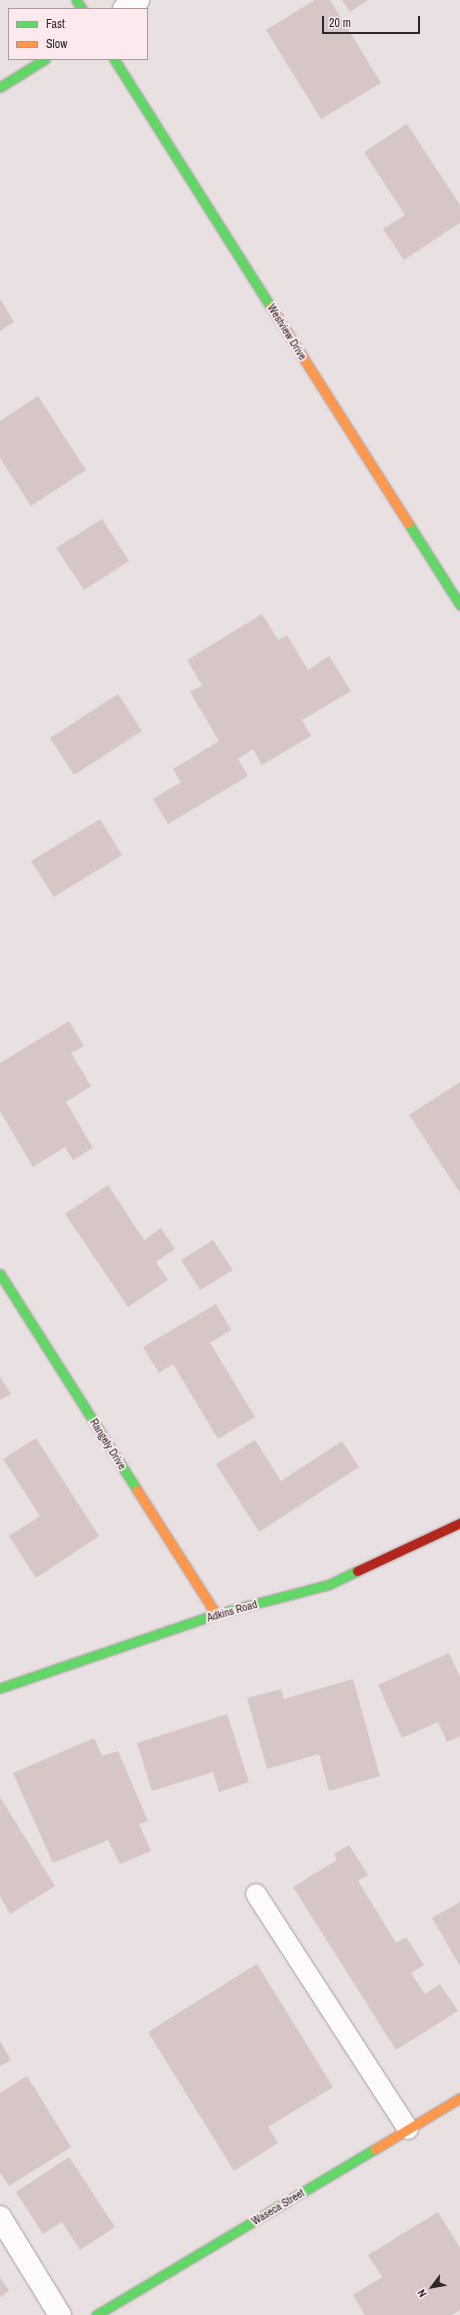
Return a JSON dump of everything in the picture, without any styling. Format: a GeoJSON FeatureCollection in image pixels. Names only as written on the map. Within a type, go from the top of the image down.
{"type":"FeatureCollection","features":[{"type":"Feature","properties":{"kind":"street"},"geometry":{"type":"LineString","coordinates":[[126,8],[138,0]]}},
{"type":"Feature","properties":{"kind":"street"},"geometry":{"type":"LineString","coordinates":[[0,87],[43,60]]}},
{"type":"Feature","properties":{"kind":"street","name":"Westview Drive"},"geometry":{"type":"LineString","coordinates":[[115,60],[460,605]]}},
{"type":"Feature","properties":{"kind":"street","name":"Rangely Drive"},"geometry":{"type":"LineString","coordinates":[[0,1274],[216,1614]]}},
{"type":"Feature","properties":{"kind":"street","name":"Adkins Road"},"geometry":{"type":"LineString","coordinates":[[0,1688],[216,1614],[330,1584],[460,1523]]}},
{"type":"Feature","properties":{"kind":"street","name":"Waseca Street"},"geometry":{"type":"LineString","coordinates":[[96,2315],[460,2098]]}},
{"type":"Feature","properties":{"kind":"street"},"geometry":{"type":"LineString","coordinates":[[0,2217],[60,2315]]}},
{"type":"Feature","properties":{"kind":"lane"},"geometry":{"type":"LineString","coordinates":[[256,1894],[408,2129]]}},
{"type":"Feature","properties":{"kind":"building"},"geometry":{"type":"Polygon","coordinates":[[[315,0],[330,0],[381,83],[321,119],[266,30],[315,0]]]}},
{"type":"Feature","properties":{"kind":"building"},"geometry":{"type":"Polygon","coordinates":[[[342,0],[368,0],[350,12],[342,0]]]}},
{"type":"Feature","properties":{"kind":"building"},"geometry":{"type":"Polygon","coordinates":[[[407,124],[460,205],[460,223],[404,260],[383,229],[405,215],[364,152],[407,124]]]}},
{"type":"Feature","properties":{"kind":"building"},"geometry":{"type":"Polygon","coordinates":[[[0,299],[14,322],[0,331],[0,299]]]}},
{"type":"Feature","properties":{"kind":"building"},"geometry":{"type":"Polygon","coordinates":[[[38,396],[86,470],[31,506],[0,458],[0,421],[38,396]]]}},
{"type":"Feature","properties":{"kind":"building"},"geometry":{"type":"Polygon","coordinates":[[[102,519],[129,561],[84,590],[56,548],[102,519]]]}},
{"type":"Feature","properties":{"kind":"building"},"geometry":{"type":"Polygon","coordinates":[[[262,614],[278,640],[287,635],[308,670],[329,656],[351,691],[302,720],[311,736],[262,765],[253,749],[238,759],[248,776],[168,824],[153,799],[181,782],[173,769],[219,741],[190,692],[202,685],[187,660],[262,614]]]}},
{"type":"Feature","properties":{"kind":"building"},"geometry":{"type":"Polygon","coordinates":[[[118,694],[142,731],[74,775],[50,738],[118,694]]]}},
{"type":"Feature","properties":{"kind":"building"},"geometry":{"type":"Polygon","coordinates":[[[100,819],[122,855],[54,897],[31,861],[100,819]]]}},
{"type":"Feature","properties":{"kind":"building"},"geometry":{"type":"Polygon","coordinates":[[[69,1021],[84,1046],[71,1053],[91,1086],[66,1102],[93,1148],[73,1160],[65,1147],[33,1167],[0,1111],[0,1063],[69,1021]]]}},
{"type":"Feature","properties":{"kind":"building"},"geometry":{"type":"Polygon","coordinates":[[[460,1082],[460,1193],[409,1115],[460,1082]]]}},
{"type":"Feature","properties":{"kind":"building"},"geometry":{"type":"Polygon","coordinates":[[[108,1185],[144,1240],[161,1228],[175,1249],[156,1262],[168,1280],[128,1307],[65,1214],[108,1185]]]}},
{"type":"Feature","properties":{"kind":"building"},"geometry":{"type":"Polygon","coordinates":[[[213,1240],[233,1270],[200,1290],[181,1260],[213,1240]]]}},
{"type":"Feature","properties":{"kind":"building"},"geometry":{"type":"Polygon","coordinates":[[[216,1304],[231,1330],[210,1343],[255,1417],[218,1439],[173,1364],[159,1373],[143,1347],[216,1304]]]}},
{"type":"Feature","properties":{"kind":"building"},"geometry":{"type":"Polygon","coordinates":[[[0,1377],[11,1394],[0,1400],[0,1377]]]}},
{"type":"Feature","properties":{"kind":"building"},"geometry":{"type":"Polygon","coordinates":[[[36,1438],[99,1536],[36,1578],[9,1536],[40,1516],[3,1459],[36,1438]]]}},
{"type":"Feature","properties":{"kind":"building"},"geometry":{"type":"Polygon","coordinates":[[[255,1440],[281,1481],[342,1441],[359,1467],[259,1532],[216,1464],[255,1440]]]}},
{"type":"Feature","properties":{"kind":"building"},"geometry":{"type":"Polygon","coordinates":[[[449,1653],[460,1677],[460,1736],[447,1742],[438,1722],[402,1738],[378,1685],[449,1653]]]}},
{"type":"Feature","properties":{"kind":"building"},"geometry":{"type":"Polygon","coordinates":[[[353,1679],[380,1776],[329,1791],[319,1754],[267,1769],[247,1698],[281,1689],[284,1699],[353,1679]]]}},
{"type":"Feature","properties":{"kind":"building"},"geometry":{"type":"Polygon","coordinates":[[[227,1714],[249,1782],[219,1792],[213,1772],[152,1791],[137,1743],[227,1714]]]}},
{"type":"Feature","properties":{"kind":"building"},"geometry":{"type":"Polygon","coordinates":[[[94,1738],[102,1756],[118,1751],[148,1821],[139,1824],[151,1851],[120,1864],[108,1840],[53,1863],[13,1773],[94,1738]]]}},
{"type":"Feature","properties":{"kind":"building"},"geometry":{"type":"Polygon","coordinates":[[[0,1797],[55,1886],[10,1914],[0,1896],[0,1797]]]}},
{"type":"Feature","properties":{"kind":"building"},"geometry":{"type":"Polygon","coordinates":[[[349,1845],[368,1875],[358,1881],[396,1943],[406,1937],[424,1965],[411,1973],[425,1994],[440,1984],[458,2011],[396,2050],[293,1887],[337,1860],[334,1854],[349,1845]]]}},
{"type":"Feature","properties":{"kind":"building"},"geometry":{"type":"Polygon","coordinates":[[[460,1902],[460,1966],[432,1918],[460,1902]]]}},
{"type":"Feature","properties":{"kind":"building"},"geometry":{"type":"Polygon","coordinates":[[[257,1964],[333,2087],[268,2127],[278,2143],[234,2171],[148,2032],[257,1964]]]}},
{"type":"Feature","properties":{"kind":"building"},"geometry":{"type":"Polygon","coordinates":[[[0,2041],[11,2060],[0,2066],[0,2041]]]}},
{"type":"Feature","properties":{"kind":"building"},"geometry":{"type":"Polygon","coordinates":[[[27,2076],[71,2147],[9,2186],[0,2173],[0,2093],[27,2076]]]}},
{"type":"Feature","properties":{"kind":"building"},"geometry":{"type":"Polygon","coordinates":[[[69,2157],[115,2227],[80,2250],[62,2222],[43,2234],[16,2192],[69,2157]]]}},
{"type":"Feature","properties":{"kind":"building"},"geometry":{"type":"Polygon","coordinates":[[[438,2212],[460,2248],[460,2310],[452,2315],[365,2315],[353,2295],[382,2277],[368,2255],[438,2212]]]}},
{"type":"Feature","properties":{"kind":"building"},"geometry":{"type":"Polygon","coordinates":[[[0,2277],[9,2291],[0,2297],[0,2277]]]}},
{"type":"Feature","properties":{"kind":"traffic: fast"},"geometry":{"type":"LineString","coordinates":[[76,0],[81,8]]}},
{"type":"Feature","properties":{"kind":"traffic: fast"},"geometry":{"type":"LineString","coordinates":[[0,87],[43,60]]}},
{"type":"Feature","properties":{"kind":"traffic: fast"},"geometry":{"type":"LineString","coordinates":[[115,60],[271,307]]}},
{"type":"Feature","properties":{"kind":"traffic: fast"},"geometry":{"type":"LineString","coordinates":[[408,523],[460,605]]}},
{"type":"Feature","properties":{"kind":"traffic: fast"},"geometry":{"type":"LineString","coordinates":[[0,1274],[137,1490]]}},
{"type":"Feature","properties":{"kind":"traffic: fast"},"geometry":{"type":"LineString","coordinates":[[0,1688],[216,1614],[330,1584],[357,1571]]}},
{"type":"Feature","properties":{"kind":"traffic: fast"},"geometry":{"type":"LineString","coordinates":[[96,2315],[375,2149]]}},
{"type":"Feature","properties":{"kind":"traffic: slow"},"geometry":{"type":"LineString","coordinates":[[271,307],[408,523]]}},
{"type":"Feature","properties":{"kind":"traffic: slow"},"geometry":{"type":"LineString","coordinates":[[137,1490],[216,1614]]}},
{"type":"Feature","properties":{"kind":"traffic: slow"},"geometry":{"type":"LineString","coordinates":[[375,2149],[460,2098]]}},
{"type":"Feature","properties":{"kind":"traffic: jam"},"geometry":{"type":"LineString","coordinates":[[357,1571],[460,1523]]}}]}
